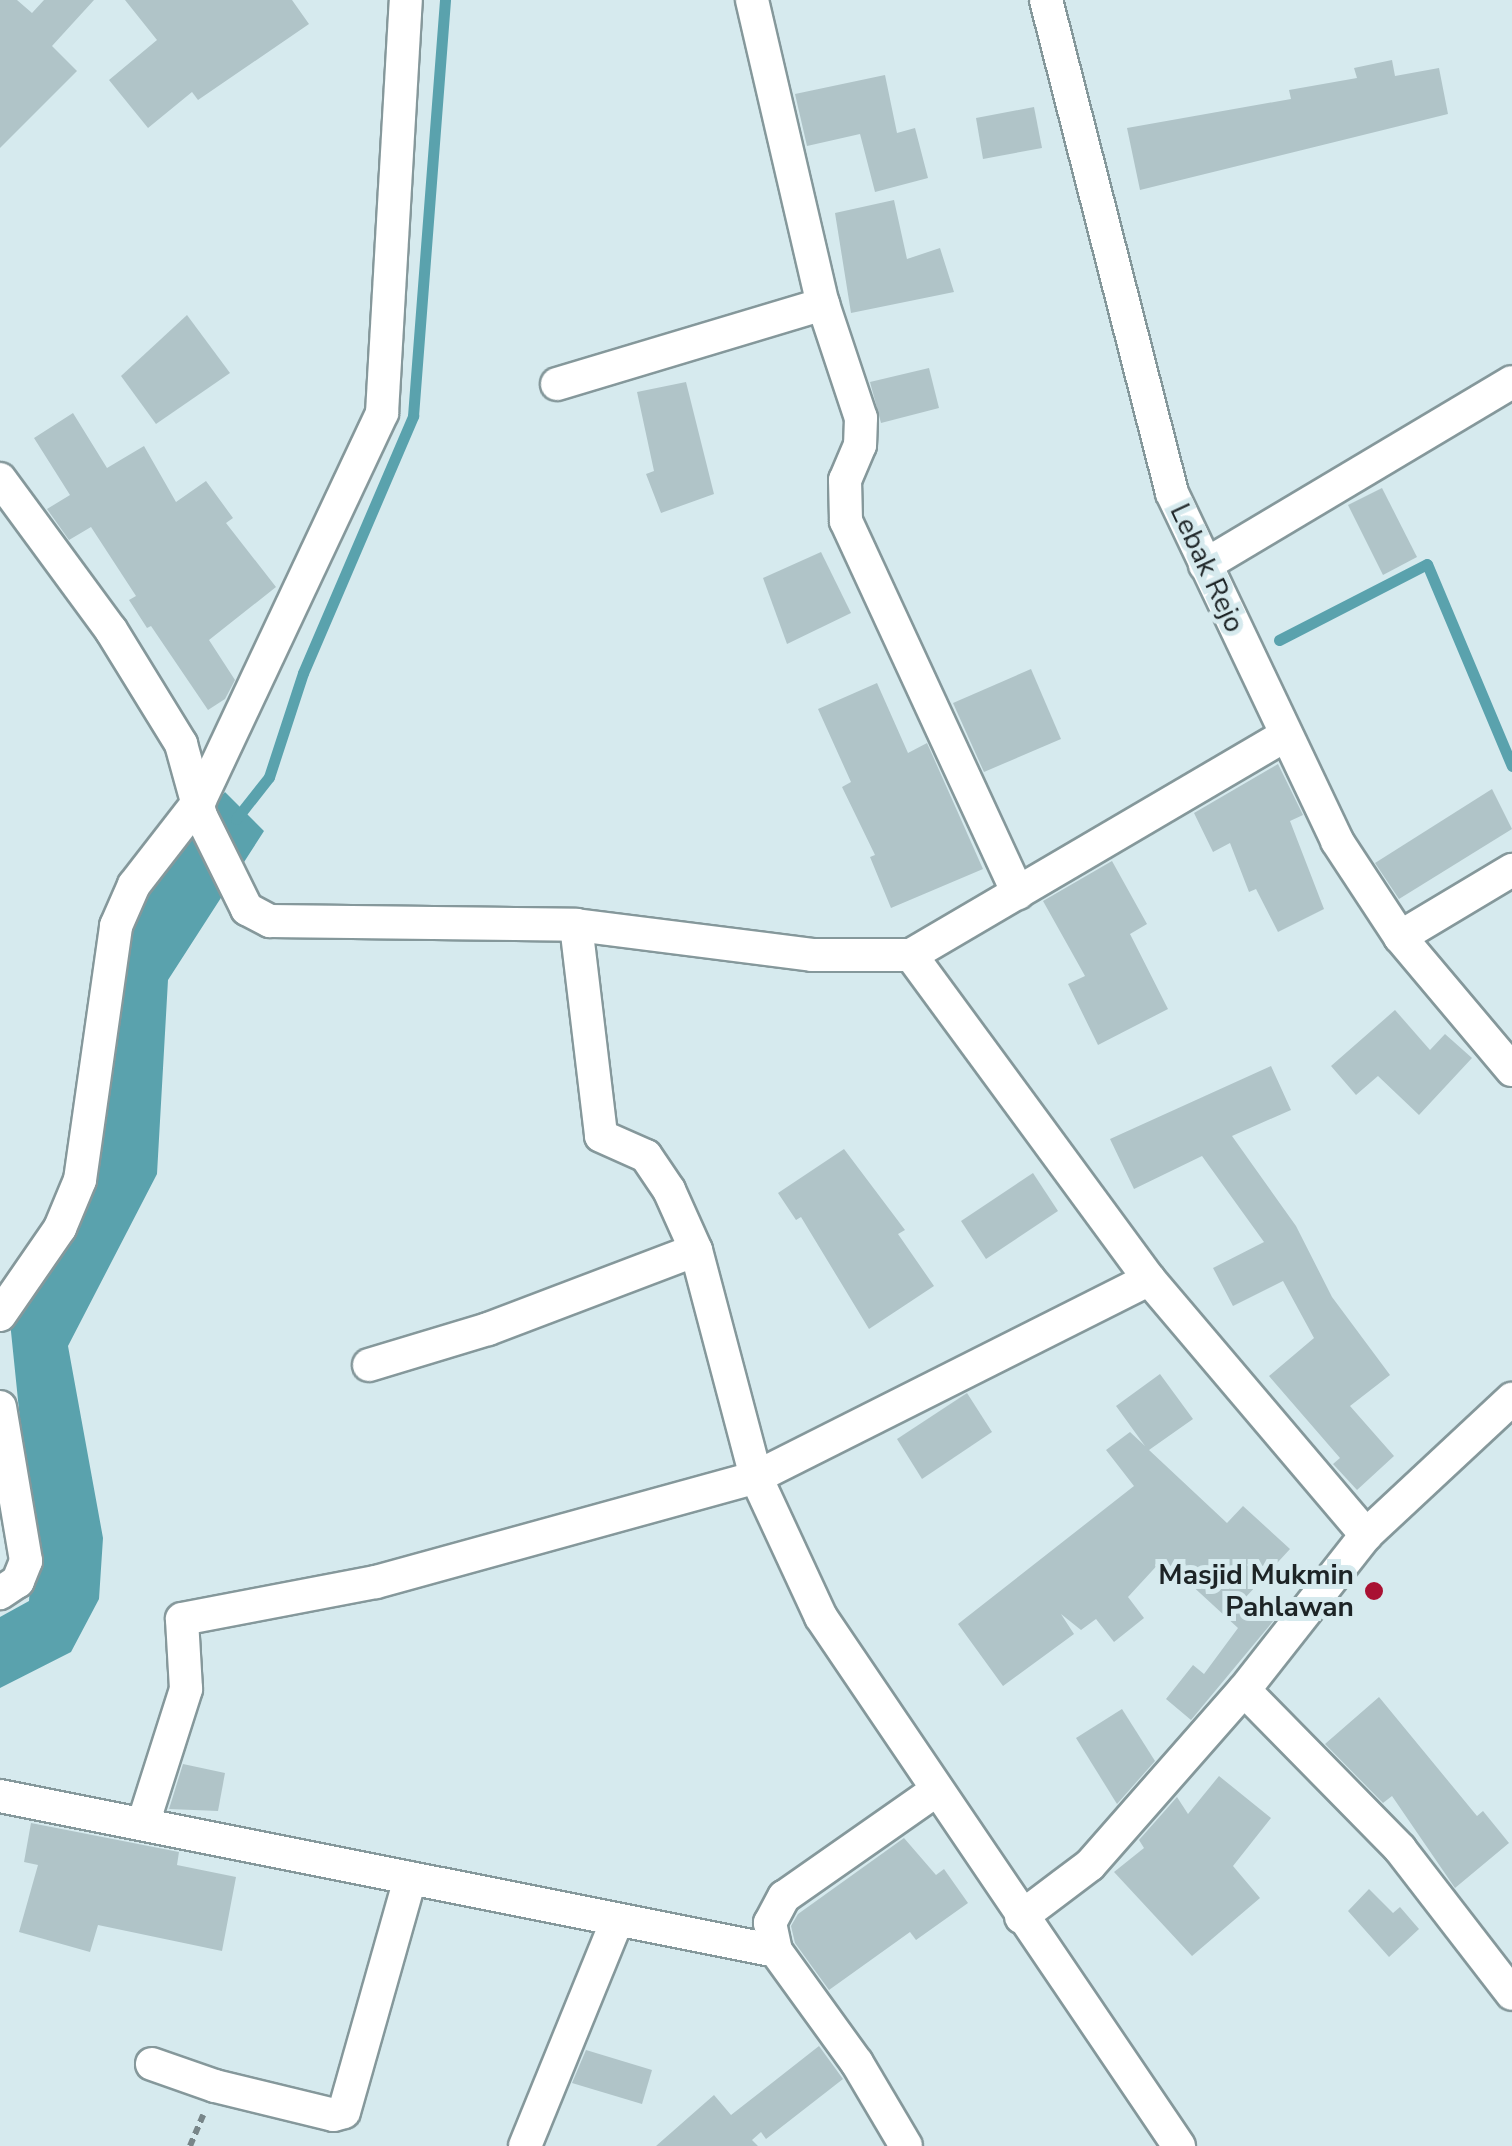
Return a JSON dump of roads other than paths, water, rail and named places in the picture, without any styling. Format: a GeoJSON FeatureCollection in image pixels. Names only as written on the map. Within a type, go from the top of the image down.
{"type":"FeatureCollection","features":[{"type":"Feature","properties":{"kind":"street"},"geometry":{"type":"LineString","coordinates":[[0,1315],[60,1228],[80,1180],[116,926],[134,885],[201,808],[382,413],[406,0]]}},
{"type":"Feature","properties":{"kind":"street"},"geometry":{"type":"LineString","coordinates":[[752,0],[824,304],[862,429],[845,480],[846,521],[1018,892]]}},
{"type":"Feature","properties":{"kind":"street","name":"Lebak Rejo"},"geometry":{"type":"LineString","coordinates":[[1046,0],[1172,493],[1284,736],[1337,840],[1400,937],[1512,1070]]}},
{"type":"Feature","properties":{"kind":"street"},"geometry":{"type":"LineString","coordinates":[[556,384],[824,304]]}},
{"type":"Feature","properties":{"kind":"street"},"geometry":{"type":"LineString","coordinates":[[1206,565],[1512,382]]}},
{"type":"Feature","properties":{"kind":"street"},"geometry":{"type":"LineString","coordinates":[[0,479],[111,630],[181,744],[201,808],[247,909],[282,922],[576,925],[812,955],[911,955],[1284,736]]}},
{"type":"Feature","properties":{"kind":"street"},"geometry":{"type":"LineString","coordinates":[[1400,937],[1512,870]]}},
{"type":"Feature","properties":{"kind":"street"},"geometry":{"type":"LineString","coordinates":[[576,925],[601,1136],[658,1170],[696,1250],[756,1476],[821,1617],[1021,1918],[1179,2146]]}},
{"type":"Feature","properties":{"kind":"street"},"geometry":{"type":"LineString","coordinates":[[911,955],[1149,1280],[1366,1535]]}},
{"type":"Feature","properties":{"kind":"street"},"geometry":{"type":"LineString","coordinates":[[369,1365],[488,1329],[696,1250]]}},
{"type":"Feature","properties":{"kind":"street"},"geometry":{"type":"LineString","coordinates":[[143,1824],[186,1689],[182,1619],[376,1582],[756,1476],[1149,1280]]}},
{"type":"Feature","properties":{"kind":"street"},"geometry":{"type":"LineString","coordinates":[[1021,1918],[1090,1865],[1244,1690],[1366,1535],[1512,1400]]}},
{"type":"Feature","properties":{"kind":"street"},"geometry":{"type":"LineString","coordinates":[[0,1407],[26,1561],[18,1581],[0,1592]]}},
{"type":"Feature","properties":{"kind":"street"},"geometry":{"type":"LineString","coordinates":[[1244,1690],[1400,1849],[1512,1994]]}},
{"type":"Feature","properties":{"kind":"street"},"geometry":{"type":"LineString","coordinates":[[906,2146],[776,1951],[770,1923],[784,1897],[937,1790]]}},
{"type":"Feature","properties":{"kind":"street"},"geometry":{"type":"LineString","coordinates":[[0,1796],[776,1951]]}},
{"type":"Feature","properties":{"kind":"street"},"geometry":{"type":"LineString","coordinates":[[152,2064],[215,2086],[334,2116],[344,2112],[410,1878]]}},
{"type":"Feature","properties":{"kind":"street"},"geometry":{"type":"LineString","coordinates":[[526,2146],[617,1920]]}},
{"type":"Feature","properties":{"kind":"water"},"geometry":{"type":"Polygon","coordinates":[[[225,792],[264,831],[168,980],[157,1174],[68,1346],[103,1538],[99,1599],[71,1652],[0,1688],[0,1617],[29,1601],[33,1547],[9,1312],[62,1244],[121,934],[178,844],[225,792]]]}},
{"type":"Feature","properties":{"kind":"waterway"},"geometry":{"type":"LineString","coordinates":[[236,819],[269,777],[303,673],[413,416],[445,0]]}},
{"type":"Feature","properties":{"kind":"waterway"},"geometry":{"type":"LineString","coordinates":[[1279,640],[1427,564],[1512,766]]}},
{"type":"Feature","properties":{"kind":"place","name":"Masjid Mukmin Pahlawan"},"geometry":{"type":"Point","coordinates":[1374,1591]}}]}
